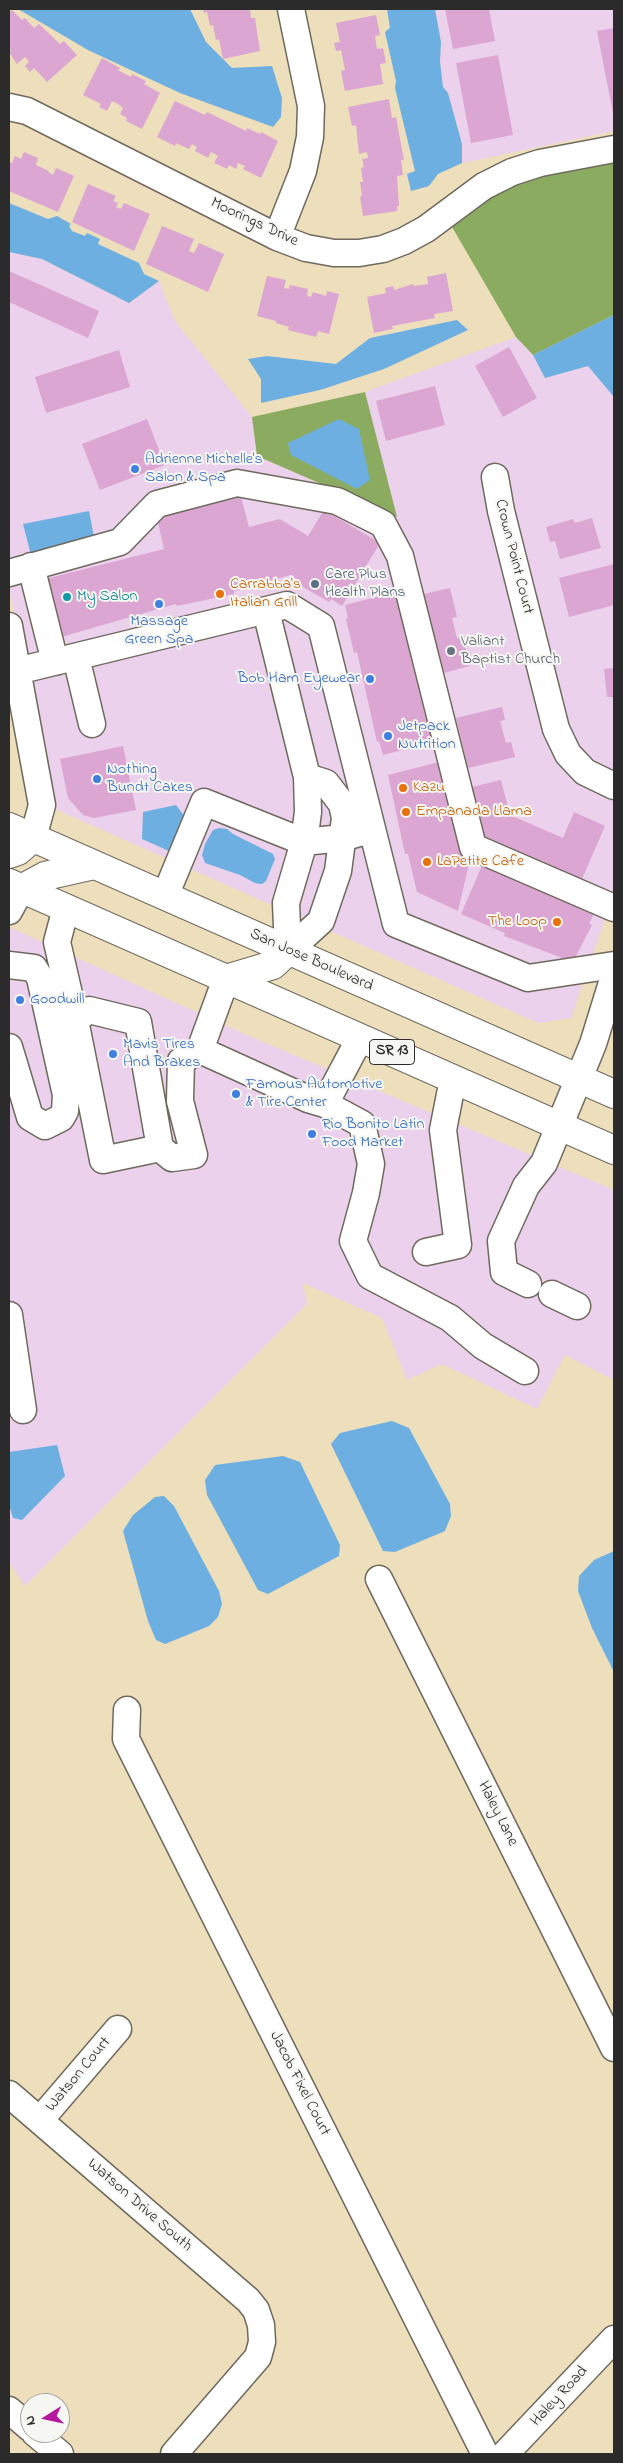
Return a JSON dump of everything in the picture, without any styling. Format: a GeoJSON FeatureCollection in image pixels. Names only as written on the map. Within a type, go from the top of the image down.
{"type":"FeatureCollection","features":[{"type":"Feature","properties":{"kind":"main road"},"geometry":{"type":"LineString","coordinates":[[9,854],[18,851],[21,832]]}},
{"type":"Feature","properties":{"kind":"main road","name":"San Jose Boulevard"},"geometry":{"type":"LineString","coordinates":[[21,832],[614,1094]]}},
{"type":"Feature","properties":{"kind":"main road"},"geometry":{"type":"LineString","coordinates":[[13,894],[45,876],[94,865]]}},
{"type":"Feature","properties":{"kind":"main road","name":"SR 13"},"geometry":{"type":"LineString","coordinates":[[13,894],[66,908],[614,1150]]}},
{"type":"Feature","properties":{"kind":"main road"},"geometry":{"type":"LineString","coordinates":[[226,979],[274,965],[288,951]]}},
{"type":"Feature","properties":{"kind":"street"},"geometry":{"type":"LineString","coordinates":[[277,237],[303,171],[310,137],[311,106],[291,9]]}},
{"type":"Feature","properties":{"kind":"street","name":"Moorings Drive"},"geometry":{"type":"LineString","coordinates":[[9,107],[27,111],[277,237],[306,248],[334,253],[359,253],[404,242],[426,229],[484,186],[512,172],[540,163],[614,149]]}},
{"type":"Feature","properties":{"kind":"street","name":"Crown Point Court"},"geometry":{"type":"LineString","coordinates":[[495,477],[500,511],[556,729],[568,754],[585,772],[614,786]]}},
{"type":"Feature","properties":{"kind":"street"},"geometry":{"type":"LineString","coordinates":[[92,724],[65,660],[20,569],[120,542],[156,504],[237,483],[337,501],[383,524],[400,556],[473,846],[614,908]]}},
{"type":"Feature","properties":{"kind":"street"},"geometry":{"type":"LineString","coordinates":[[21,832],[42,805],[12,650],[65,660],[287,605],[321,626],[396,924],[528,978],[614,965]]}},
{"type":"Feature","properties":{"kind":"street"},"geometry":{"type":"LineString","coordinates":[[266,611],[307,777],[308,812],[304,842],[286,902],[288,951]]}},
{"type":"Feature","properties":{"kind":"street"},"geometry":{"type":"LineString","coordinates":[[288,951],[321,920],[338,871],[345,818],[342,804],[326,783],[307,777]]}},
{"type":"Feature","properties":{"kind":"street"},"geometry":{"type":"LineString","coordinates":[[165,896],[204,802],[304,842],[342,838],[372,829]]}},
{"type":"Feature","properties":{"kind":"street"},"geometry":{"type":"LineString","coordinates":[[66,908],[57,942],[75,1020],[103,1160],[160,1148]]}},
{"type":"Feature","properties":{"kind":"street"},"geometry":{"type":"LineString","coordinates":[[9,965],[34,968],[40,978],[66,1094],[65,1110],[61,1118],[45,1126],[30,1117],[9,1046]]}},
{"type":"Feature","properties":{"kind":"street"},"geometry":{"type":"LineString","coordinates":[[528,1284],[504,1272],[502,1242],[526,1186],[544,1163],[593,1044],[614,976]]}},
{"type":"Feature","properties":{"kind":"street"},"geometry":{"type":"LineString","coordinates":[[75,1020],[89,1010],[138,1022],[160,1148],[172,1158],[194,1155],[180,1101],[181,1061],[200,1050],[226,979]]}},
{"type":"Feature","properties":{"kind":"street"},"geometry":{"type":"LineString","coordinates":[[326,1104],[360,1038]]}},
{"type":"Feature","properties":{"kind":"street"},"geometry":{"type":"LineString","coordinates":[[200,1050],[308,1099],[326,1104],[362,1124],[371,1164],[366,1193],[353,1241],[370,1276],[450,1318],[483,1346],[525,1371]]}},
{"type":"Feature","properties":{"kind":"street"},"geometry":{"type":"LineString","coordinates":[[426,1252],[458,1246],[443,1130],[453,1079]]}},
{"type":"Feature","properties":{"kind":"street"},"geometry":{"type":"LineString","coordinates":[[552,1294],[577,1306]]}},
{"type":"Feature","properties":{"kind":"street"},"geometry":{"type":"LineString","coordinates":[[9,1315],[23,1410]]}},
{"type":"Feature","properties":{"kind":"street","name":"Haley Lane"},"geometry":{"type":"LineString","coordinates":[[379,1580],[614,2048]]}},
{"type":"Feature","properties":{"kind":"street","name":"Jacob Fixel Court"},"geometry":{"type":"LineString","coordinates":[[127,1710],[126,1739],[485,2454]]}},
{"type":"Feature","properties":{"kind":"street","name":"Watson Court"},"geometry":{"type":"LineString","coordinates":[[40,2120],[118,2029]]}},
{"type":"Feature","properties":{"kind":"street","name":"Watson Drive South"},"geometry":{"type":"LineString","coordinates":[[9,2094],[248,2300],[256,2310],[262,2325],[262,2342],[258,2358],[174,2454]]}},
{"type":"Feature","properties":{"kind":"street","name":"Haley Road"},"geometry":{"type":"LineString","coordinates":[[505,2454],[614,2339]]}},
{"type":"Feature","properties":{"kind":"street"},"geometry":{"type":"LineString","coordinates":[[9,2410],[20,2419]]}},
{"type":"Feature","properties":{"kind":"street"},"geometry":{"type":"LineString","coordinates":[[47,2443],[60,2454]]}},
{"type":"Feature","properties":{"kind":"shaded area"},"geometry":{"type":"Polygon","coordinates":[[[435,9],[614,9],[614,131],[462,163],[462,144],[448,93],[443,87],[440,62],[441,42],[435,9]]]}},
{"type":"Feature","properties":{"kind":"shaded area"},"geometry":{"type":"Polygon","coordinates":[[[9,252],[42,259],[129,303],[159,281],[175,321],[252,417],[257,456],[396,517],[365,392],[516,337],[533,355],[614,315],[614,892],[571,1018],[538,1023],[55,809],[9,587],[9,252]]]}},
{"type":"Feature","properties":{"kind":"shaded area"},"geometry":{"type":"Polygon","coordinates":[[[9,927],[249,1036],[614,1190],[614,1380],[565,1355],[537,1409],[442,1364],[407,1380],[382,1318],[303,1283],[307,1304],[25,1586],[9,1562],[9,927]]]}},
{"type":"Feature","properties":{"kind":"green space"},"geometry":{"type":"Polygon","coordinates":[[[614,160],[614,315],[533,355],[516,337],[448,220],[500,187],[564,168],[614,160]]]}},
{"type":"Feature","properties":{"kind":"green space"},"geometry":{"type":"Polygon","coordinates":[[[365,392],[397,517],[257,456],[252,417],[365,392]]]}},
{"type":"Feature","properties":{"kind":"water"},"geometry":{"type":"Polygon","coordinates":[[[18,9],[190,9],[206,42],[232,68],[272,66],[282,98],[281,117],[273,127],[180,93],[88,50],[18,9]]]}},
{"type":"Feature","properties":{"kind":"water"},"geometry":{"type":"Polygon","coordinates":[[[387,9],[435,9],[441,42],[440,62],[443,87],[448,93],[462,144],[462,163],[438,174],[429,186],[411,191],[407,174],[415,171],[395,88],[396,81],[385,32],[390,28],[387,9]]]}},
{"type":"Feature","properties":{"kind":"water"},"geometry":{"type":"Polygon","coordinates":[[[9,203],[48,219],[57,216],[71,224],[69,226],[72,231],[85,236],[87,233],[100,239],[98,244],[139,263],[144,274],[159,281],[129,303],[42,259],[9,252],[9,203]]]}},
{"type":"Feature","properties":{"kind":"water"},"geometry":{"type":"Polygon","coordinates":[[[614,315],[614,397],[588,366],[545,378],[533,355],[614,315]]]}},
{"type":"Feature","properties":{"kind":"water"},"geometry":{"type":"Polygon","coordinates":[[[457,320],[468,330],[384,369],[320,390],[261,403],[261,379],[248,359],[267,356],[336,364],[370,338],[457,320]]]}},
{"type":"Feature","properties":{"kind":"water"},"geometry":{"type":"Polygon","coordinates":[[[339,419],[359,429],[370,480],[357,489],[291,455],[288,443],[339,419]]]}},
{"type":"Feature","properties":{"kind":"water"},"geometry":{"type":"Polygon","coordinates":[[[89,511],[94,537],[31,555],[23,524],[89,511]]]}},
{"type":"Feature","properties":{"kind":"water"},"geometry":{"type":"Polygon","coordinates":[[[176,805],[185,817],[169,851],[142,839],[143,812],[176,805]]]}},
{"type":"Feature","properties":{"kind":"water"},"geometry":{"type":"Polygon","coordinates":[[[219,828],[227,829],[233,834],[273,854],[275,859],[266,881],[262,884],[255,883],[240,875],[205,863],[202,855],[205,844],[213,830],[219,828]]]}},
{"type":"Feature","properties":{"kind":"water"},"geometry":{"type":"Polygon","coordinates":[[[392,1421],[409,1428],[450,1504],[451,1516],[445,1531],[395,1552],[383,1551],[331,1444],[340,1433],[392,1421]]]}},
{"type":"Feature","properties":{"kind":"water"},"geometry":{"type":"Polygon","coordinates":[[[57,1445],[65,1476],[22,1520],[13,1518],[9,1505],[9,1452],[57,1445]]]}},
{"type":"Feature","properties":{"kind":"water"},"geometry":{"type":"Polygon","coordinates":[[[283,1456],[300,1462],[340,1545],[339,1556],[268,1594],[258,1590],[207,1495],[205,1480],[215,1465],[283,1456]]]}},
{"type":"Feature","properties":{"kind":"water"},"geometry":{"type":"Polygon","coordinates":[[[164,1496],[174,1506],[219,1591],[222,1604],[218,1617],[209,1626],[165,1644],[156,1640],[148,1621],[123,1531],[133,1515],[155,1497],[164,1496]]]}},
{"type":"Feature","properties":{"kind":"water"},"geometry":{"type":"Polygon","coordinates":[[[614,1551],[614,1672],[592,1628],[578,1591],[579,1576],[594,1560],[614,1551]]]}},
{"type":"Feature","properties":{"kind":"building"},"geometry":{"type":"Polygon","coordinates":[[[203,9],[250,9],[251,18],[255,18],[260,51],[223,59],[219,39],[216,40],[213,25],[210,26],[207,12],[204,13],[203,9]]]}},
{"type":"Feature","properties":{"kind":"building"},"geometry":{"type":"Polygon","coordinates":[[[445,9],[489,9],[495,41],[453,49],[445,9]]]}},
{"type":"Feature","properties":{"kind":"building"},"geometry":{"type":"Polygon","coordinates":[[[12,10],[22,20],[25,18],[34,28],[39,24],[60,44],[64,41],[77,55],[47,82],[34,68],[30,72],[25,66],[29,62],[25,57],[17,64],[9,52],[11,50],[9,48],[9,13],[12,10]]]}},
{"type":"Feature","properties":{"kind":"building"},"geometry":{"type":"Polygon","coordinates":[[[376,15],[380,35],[375,36],[377,49],[383,48],[386,63],[380,64],[383,84],[345,91],[341,71],[345,70],[341,50],[336,51],[334,43],[340,42],[336,23],[376,15]]]}},
{"type":"Feature","properties":{"kind":"building"},"geometry":{"type":"Polygon","coordinates":[[[614,28],[614,113],[613,113],[597,31],[614,28]]]}},
{"type":"Feature","properties":{"kind":"building"},"geometry":{"type":"Polygon","coordinates":[[[498,55],[513,135],[471,143],[456,63],[498,55]]]}},
{"type":"Feature","properties":{"kind":"building"},"geometry":{"type":"Polygon","coordinates":[[[102,58],[131,77],[132,74],[146,81],[144,84],[160,93],[142,129],[126,121],[127,118],[120,114],[123,108],[118,104],[112,101],[107,111],[99,107],[101,104],[83,95],[102,58]]]}},
{"type":"Feature","properties":{"kind":"building"},"geometry":{"type":"Polygon","coordinates":[[[389,99],[392,118],[396,117],[404,160],[401,160],[403,175],[397,176],[399,206],[397,206],[397,211],[363,216],[360,197],[362,196],[360,182],[363,182],[361,168],[364,167],[362,159],[368,158],[367,152],[359,154],[356,125],[352,126],[348,107],[389,99]]]}},
{"type":"Feature","properties":{"kind":"building"},"geometry":{"type":"Polygon","coordinates":[[[175,101],[205,115],[207,112],[246,131],[247,128],[260,134],[261,132],[278,141],[261,178],[243,169],[245,166],[238,163],[236,169],[229,165],[227,169],[214,163],[218,156],[211,152],[208,158],[195,151],[197,147],[192,144],[189,149],[176,143],[175,146],[157,137],[175,101]]]}},
{"type":"Feature","properties":{"kind":"building"},"geometry":{"type":"Polygon","coordinates":[[[24,152],[38,158],[36,165],[53,175],[56,168],[74,176],[58,212],[9,191],[9,162],[12,163],[15,156],[21,159],[24,152]]]}},
{"type":"Feature","properties":{"kind":"building"},"geometry":{"type":"Polygon","coordinates":[[[88,184],[116,196],[113,201],[118,203],[116,207],[121,209],[124,203],[150,214],[134,251],[72,222],[88,184]]]}},
{"type":"Feature","properties":{"kind":"building"},"geometry":{"type":"Polygon","coordinates":[[[162,226],[194,239],[189,251],[194,253],[199,243],[224,254],[208,292],[146,264],[162,226]]]}},
{"type":"Feature","properties":{"kind":"building"},"geometry":{"type":"Polygon","coordinates":[[[9,271],[99,311],[88,338],[9,302],[9,271]]]}},
{"type":"Feature","properties":{"kind":"building"},"geometry":{"type":"Polygon","coordinates":[[[446,273],[453,311],[434,314],[435,318],[392,326],[393,329],[374,333],[367,297],[386,293],[385,288],[393,286],[394,290],[413,284],[414,286],[428,284],[427,277],[446,273]]]}},
{"type":"Feature","properties":{"kind":"building"},"geometry":{"type":"Polygon","coordinates":[[[267,276],[286,280],[284,288],[289,289],[290,285],[308,289],[307,296],[311,297],[313,292],[326,296],[327,291],[339,294],[329,334],[318,331],[316,337],[288,330],[289,327],[276,323],[276,321],[257,316],[267,276]]]}},
{"type":"Feature","properties":{"kind":"building"},"geometry":{"type":"Polygon","coordinates":[[[509,347],[537,398],[503,417],[475,366],[509,347]]]}},
{"type":"Feature","properties":{"kind":"building"},"geometry":{"type":"Polygon","coordinates":[[[119,350],[130,387],[46,413],[35,377],[119,350]]]}},
{"type":"Feature","properties":{"kind":"building"},"geometry":{"type":"Polygon","coordinates":[[[435,386],[445,425],[386,441],[376,401],[435,386]]]}},
{"type":"Feature","properties":{"kind":"building"},"geometry":{"type":"Polygon","coordinates":[[[147,419],[165,465],[100,490],[82,444],[147,419]]]}},
{"type":"Feature","properties":{"kind":"building"},"geometry":{"type":"Polygon","coordinates":[[[241,497],[249,527],[280,519],[308,536],[324,510],[380,543],[342,606],[331,599],[329,602],[296,583],[298,580],[290,575],[234,591],[234,594],[177,606],[176,604],[54,639],[41,580],[164,549],[157,518],[241,497]]]}},
{"type":"Feature","properties":{"kind":"building"},"geometry":{"type":"Polygon","coordinates":[[[592,518],[601,548],[560,559],[555,541],[550,542],[546,527],[573,519],[575,523],[592,518]]]}},
{"type":"Feature","properties":{"kind":"building"},"geometry":{"type":"Polygon","coordinates":[[[614,564],[614,605],[569,617],[559,578],[614,564]]]}},
{"type":"Feature","properties":{"kind":"building"},"geometry":{"type":"Polygon","coordinates":[[[450,588],[457,617],[452,618],[457,638],[463,637],[470,666],[444,673],[424,594],[450,588]]]}},
{"type":"Feature","properties":{"kind":"building"},"geometry":{"type":"Polygon","coordinates":[[[400,591],[438,741],[383,755],[379,741],[377,742],[357,652],[354,653],[346,619],[348,618],[345,605],[400,591]]]}},
{"type":"Feature","properties":{"kind":"building"},"geometry":{"type":"Polygon","coordinates":[[[614,668],[614,697],[607,697],[604,669],[614,668]]]}},
{"type":"Feature","properties":{"kind":"building"},"geometry":{"type":"Polygon","coordinates":[[[502,707],[505,720],[500,721],[506,743],[511,742],[515,757],[468,768],[456,718],[502,707]]]}},
{"type":"Feature","properties":{"kind":"building","name":"Nothing Bundt Cakes"},"geometry":{"type":"Polygon","coordinates":[[[123,746],[136,810],[94,818],[83,815],[68,798],[60,759],[123,746]]]}},
{"type":"Feature","properties":{"kind":"building"},"geometry":{"type":"Polygon","coordinates":[[[443,761],[471,855],[458,911],[417,892],[408,854],[405,854],[388,775],[443,761]]]}},
{"type":"Feature","properties":{"kind":"building"},"geometry":{"type":"Polygon","coordinates":[[[501,780],[510,815],[563,838],[574,812],[605,826],[582,879],[484,838],[472,787],[501,780]]]}},
{"type":"Feature","properties":{"kind":"building"},"geometry":{"type":"Polygon","coordinates":[[[484,861],[596,909],[589,924],[592,925],[573,962],[504,936],[505,933],[461,914],[484,861]]]}},
{"type":"Feature","properties":{"kind":"place","name":"Adrienne Michelle's Salon & Spa"},"geometry":{"type":"Point","coordinates":[135,469]}},
{"type":"Feature","properties":{"kind":"place","name":"Care Plus Health Plans"},"geometry":{"type":"Point","coordinates":[315,584]}},
{"type":"Feature","properties":{"kind":"place","name":"Carrabba's Italian Grill"},"geometry":{"type":"Point","coordinates":[220,594]}},
{"type":"Feature","properties":{"kind":"place","name":"My Salon"},"geometry":{"type":"Point","coordinates":[67,597]}},
{"type":"Feature","properties":{"kind":"place","name":"Massage Green Spa"},"geometry":{"type":"Point","coordinates":[159,604]}},
{"type":"Feature","properties":{"kind":"place","name":"Valiant Baptist Church"},"geometry":{"type":"Point","coordinates":[451,651]}},
{"type":"Feature","properties":{"kind":"place","name":"Bob Ham Eyewear"},"geometry":{"type":"Point","coordinates":[370,679]}},
{"type":"Feature","properties":{"kind":"place","name":"Jetpack Nutrition"},"geometry":{"type":"Point","coordinates":[388,736]}},
{"type":"Feature","properties":{"kind":"place","name":"Nothing Bundt Cakes"},"geometry":{"type":"Point","coordinates":[97,779]}},
{"type":"Feature","properties":{"kind":"place","name":"Kazu"},"geometry":{"type":"Point","coordinates":[403,788]}},
{"type":"Feature","properties":{"kind":"place","name":"Empanada Llama"},"geometry":{"type":"Point","coordinates":[406,812]}},
{"type":"Feature","properties":{"kind":"place","name":"LaPetite Cafe"},"geometry":{"type":"Point","coordinates":[427,862]}},
{"type":"Feature","properties":{"kind":"place","name":"The Loop"},"geometry":{"type":"Point","coordinates":[557,922]}},
{"type":"Feature","properties":{"kind":"place","name":"Goodwill"},"geometry":{"type":"Point","coordinates":[20,1000]}},
{"type":"Feature","properties":{"kind":"place","name":"Mavis Tires And Brakes"},"geometry":{"type":"Point","coordinates":[113,1054]}},
{"type":"Feature","properties":{"kind":"place","name":"Famous Automotive & Tire Center"},"geometry":{"type":"Point","coordinates":[236,1094]}},
{"type":"Feature","properties":{"kind":"place","name":"Rio Bonito Latin Food Market"},"geometry":{"type":"Point","coordinates":[312,1134]}}]}
